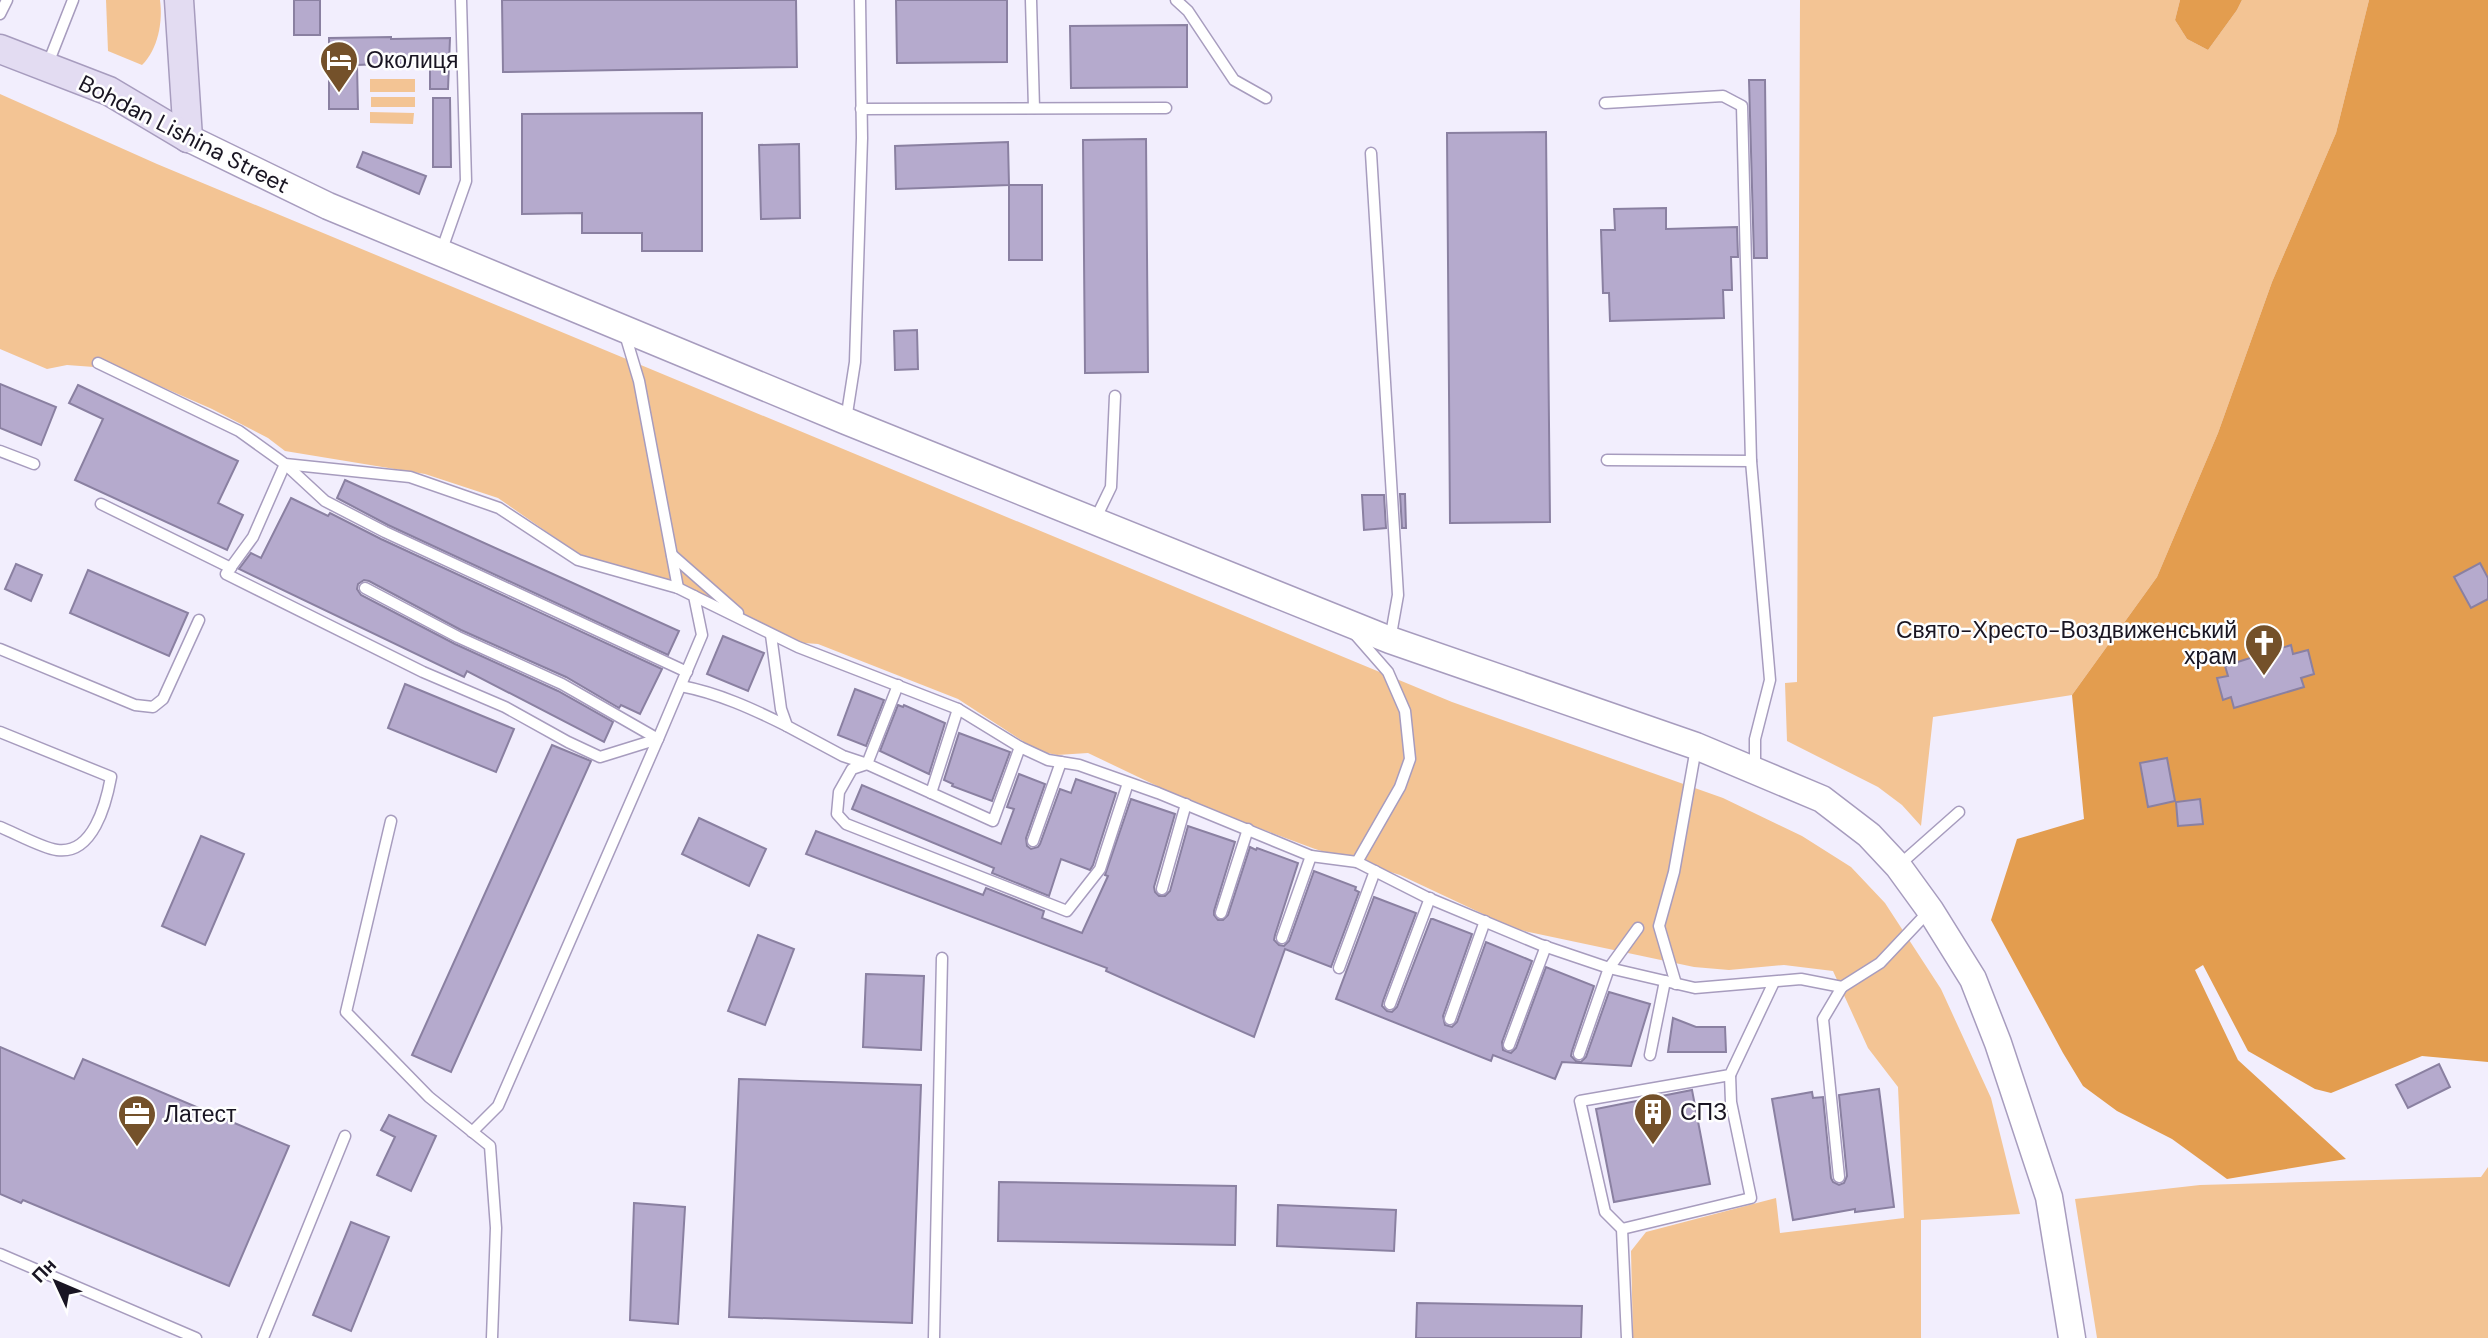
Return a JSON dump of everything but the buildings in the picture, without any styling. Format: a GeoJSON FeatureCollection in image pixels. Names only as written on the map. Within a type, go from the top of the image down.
{"type":"FeatureCollection","features":[{"type":"Feature","properties":{"kind":"main road"},"geometry":{"type":"LineString","coordinates":[[179,0],[188,138]]}},
{"type":"Feature","properties":{"kind":"main road","name":"Bohdan Lishina Street"},"geometry":{"type":"LineString","coordinates":[[0,49],[109,92],[188,138]]}},
{"type":"Feature","properties":{"kind":"street","name":"Bohdan Lishina Street"},"geometry":{"type":"LineString","coordinates":[[188,138],[328,206],[846,421],[1348,624],[1696,746],[1822,799],[1870,835],[1898,866],[1930,910],[1973,979],[1998,1043],[2049,1197],[2071,1338]]}},
{"type":"Feature","properties":{"kind":"lane"},"geometry":{"type":"LineString","coordinates":[[0,15],[7,0]]}},
{"type":"Feature","properties":{"kind":"lane"},"geometry":{"type":"LineString","coordinates":[[46,67],[73,0]]}},
{"type":"Feature","properties":{"kind":"lane"},"geometry":{"type":"LineString","coordinates":[[441,253],[466,181],[461,0]]}},
{"type":"Feature","properties":{"kind":"lane"},"geometry":{"type":"LineString","coordinates":[[846,421],[855,362],[861,109],[860,0]]}},
{"type":"Feature","properties":{"kind":"lane"},"geometry":{"type":"LineString","coordinates":[[1031,0],[1034,108]]}},
{"type":"Feature","properties":{"kind":"lane"},"geometry":{"type":"LineString","coordinates":[[1176,0],[1188,11],[1234,80],[1266,98]]}},
{"type":"Feature","properties":{"kind":"lane"},"geometry":{"type":"LineString","coordinates":[[1605,103],[1723,96],[1742,106],[1751,461],[1770,681],[1755,739],[1755,772]]}},
{"type":"Feature","properties":{"kind":"lane"},"geometry":{"type":"LineString","coordinates":[[861,109],[1166,108]]}},
{"type":"Feature","properties":{"kind":"lane"},"geometry":{"type":"LineString","coordinates":[[1371,153],[1398,595],[1390,640]]}},
{"type":"Feature","properties":{"kind":"lane"},"geometry":{"type":"LineString","coordinates":[[623,327],[639,381],[678,588]]}},
{"type":"Feature","properties":{"kind":"lane"},"geometry":{"type":"LineString","coordinates":[[99,363],[239,431],[285,464],[326,501],[385,532],[687,672]]}},
{"type":"Feature","properties":{"kind":"lane"},"geometry":{"type":"LineString","coordinates":[[1095,520],[1111,487],[1115,396]]}},
{"type":"Feature","properties":{"kind":"lane"},"geometry":{"type":"LineString","coordinates":[[0,451],[34,464]]}},
{"type":"Feature","properties":{"kind":"lane"},"geometry":{"type":"LineString","coordinates":[[1607,460],[1751,461]]}},
{"type":"Feature","properties":{"kind":"lane"},"geometry":{"type":"LineString","coordinates":[[285,464],[253,537],[226,574],[423,672],[505,707],[600,757],[658,739]]}},
{"type":"Feature","properties":{"kind":"lane"},"geometry":{"type":"LineString","coordinates":[[285,464],[410,477],[499,508],[578,560],[678,588],[771,635],[958,709],[1020,747],[1048,760],[1079,765],[1186,804],[1311,856],[1357,862],[1430,898],[1546,946],[1609,968],[1695,988],[1801,979],[1842,987]]}},
{"type":"Feature","properties":{"kind":"lane"},"geometry":{"type":"LineString","coordinates":[[102,504],[230,568]]}},
{"type":"Feature","properties":{"kind":"lane"},"geometry":{"type":"LineString","coordinates":[[672,555],[750,624]]}},
{"type":"Feature","properties":{"kind":"lane"},"geometry":{"type":"LineString","coordinates":[[365,588],[458,637],[562,684],[658,739]]}},
{"type":"Feature","properties":{"kind":"lane"},"geometry":{"type":"LineString","coordinates":[[472,1132],[498,1106],[687,672],[702,635],[694,596]]}},
{"type":"Feature","properties":{"kind":"lane"},"geometry":{"type":"LineString","coordinates":[[0,649],[135,705],[153,706],[163,699],[199,620]]}},
{"type":"Feature","properties":{"kind":"lane"},"geometry":{"type":"LineString","coordinates":[[1348,624],[1388,672],[1405,711],[1410,759],[1400,787],[1357,862]]}},
{"type":"Feature","properties":{"kind":"lane"},"geometry":{"type":"LineString","coordinates":[[771,635],[781,709],[787,726]]}},
{"type":"Feature","properties":{"kind":"lane"},"geometry":{"type":"LineString","coordinates":[[867,764],[898,685]]}},
{"type":"Feature","properties":{"kind":"lane"},"geometry":{"type":"LineString","coordinates":[[681,686],[758,711],[843,756],[867,764],[993,821],[1020,747]]}},
{"type":"Feature","properties":{"kind":"lane"},"geometry":{"type":"LineString","coordinates":[[931,793],[958,709]]}},
{"type":"Feature","properties":{"kind":"lane"},"geometry":{"type":"LineString","coordinates":[[0,732],[111,777],[106,804],[93,832],[71,849],[56,850],[0,827]]}},
{"type":"Feature","properties":{"kind":"lane"},"geometry":{"type":"LineString","coordinates":[[1650,1055],[1671,982],[1659,926],[1674,872],[1696,746]]}},
{"type":"Feature","properties":{"kind":"lane"},"geometry":{"type":"LineString","coordinates":[[1033,841],[1061,762]]}},
{"type":"Feature","properties":{"kind":"lane"},"geometry":{"type":"LineString","coordinates":[[867,764],[852,769],[839,792],[837,814],[846,824],[1067,911],[1100,869],[1128,783]]}},
{"type":"Feature","properties":{"kind":"lane"},"geometry":{"type":"LineString","coordinates":[[1162,889],[1186,804]]}},
{"type":"Feature","properties":{"kind":"lane"},"geometry":{"type":"LineString","coordinates":[[1898,866],[1959,811]]}},
{"type":"Feature","properties":{"kind":"lane"},"geometry":{"type":"LineString","coordinates":[[391,821],[346,1012],[429,1097],[490,1146],[496,1228],[492,1338]]}},
{"type":"Feature","properties":{"kind":"lane"},"geometry":{"type":"LineString","coordinates":[[1221,912],[1248,829]]}},
{"type":"Feature","properties":{"kind":"lane"},"geometry":{"type":"LineString","coordinates":[[1282,938],[1311,856]]}},
{"type":"Feature","properties":{"kind":"lane"},"geometry":{"type":"LineString","coordinates":[[1339,968],[1375,871]]}},
{"type":"Feature","properties":{"kind":"lane"},"geometry":{"type":"LineString","coordinates":[[1390,1004],[1430,898]]}},
{"type":"Feature","properties":{"kind":"lane"},"geometry":{"type":"LineString","coordinates":[[1839,1177],[1824,1019],[1842,987],[1880,963],[1930,910]]}},
{"type":"Feature","properties":{"kind":"lane"},"geometry":{"type":"LineString","coordinates":[[1450,1019],[1485,921]]}},
{"type":"Feature","properties":{"kind":"lane"},"geometry":{"type":"LineString","coordinates":[[1578,1054],[1609,968],[1638,928]]}},
{"type":"Feature","properties":{"kind":"lane"},"geometry":{"type":"LineString","coordinates":[[1509,1045],[1546,946]]}},
{"type":"Feature","properties":{"kind":"lane"},"geometry":{"type":"LineString","coordinates":[[934,1338],[942,958]]}},
{"type":"Feature","properties":{"kind":"lane"},"geometry":{"type":"LineString","coordinates":[[1622,1230],[1751,1198],[1731,1102],[1730,1074],[1774,982]]}},
{"type":"Feature","properties":{"kind":"lane"},"geometry":{"type":"LineString","coordinates":[[1628,1338],[1622,1230],[1605,1212],[1580,1101],[1730,1074]]}},
{"type":"Feature","properties":{"kind":"lane"},"geometry":{"type":"LineString","coordinates":[[263,1338],[345,1136]]}},
{"type":"Feature","properties":{"kind":"lane"},"geometry":{"type":"LineString","coordinates":[[0,1254],[196,1338]]}},
{"type":"Feature","properties":{"kind":"shaded area"},"geometry":{"type":"Polygon","coordinates":[[[106,0],[160,0],[158,35],[152,51],[142,65],[108,51],[106,0]]]}},
{"type":"Feature","properties":{"kind":"shaded area"},"geometry":{"type":"Polygon","coordinates":[[[1800,0],[2180,0],[2175,20],[2187,39],[2208,50],[2242,0],[2369,0],[2336,133],[2272,282],[2218,433],[2157,577],[2072,695],[1933,717],[1921,826],[1902,805],[1878,787],[1787,741],[1785,683],[1797,682],[1800,0]]]}},
{"type":"Feature","properties":{"kind":"shaded area"},"geometry":{"type":"Polygon","coordinates":[[[2180,0],[2242,0],[2208,50],[2187,39],[2175,20],[2180,0]]]}},
{"type":"Feature","properties":{"kind":"shaded area"},"geometry":{"type":"Polygon","coordinates":[[[2369,0],[2488,0],[2488,1062],[2422,1056],[2331,1093],[2315,1089],[2248,1051],[2203,965],[2195,970],[2238,1060],[2346,1159],[2227,1179],[2172,1139],[2117,1111],[2083,1086],[1991,920],[2017,839],[2084,819],[2072,695],[2157,577],[2218,433],[2272,282],[2336,133],[2369,0]]]}},
{"type":"Feature","properties":{"kind":"shaded area"},"geometry":{"type":"Polygon","coordinates":[[[370,79],[415,79],[415,92],[370,92],[370,79]]]}},
{"type":"Feature","properties":{"kind":"shaded area"},"geometry":{"type":"Polygon","coordinates":[[[0,94],[157,164],[1452,702],[1723,798],[1802,836],[1851,867],[1885,903],[1941,989],[1991,1098],[2020,1214],[1921,1220],[1921,1338],[1633,1338],[1631,1251],[1646,1232],[1776,1198],[1780,1233],[1904,1218],[1898,1087],[1868,1048],[1833,971],[1784,965],[1729,970],[1694,967],[1515,929],[1400,875],[1315,849],[1199,806],[1088,753],[1057,755],[1038,751],[958,699],[818,644],[804,643],[773,631],[762,623],[713,601],[580,555],[498,498],[425,474],[285,451],[268,438],[212,409],[121,369],[67,365],[47,369],[0,349],[0,94]]]}},
{"type":"Feature","properties":{"kind":"shaded area"},"geometry":{"type":"Polygon","coordinates":[[[371,97],[415,97],[415,107],[371,107],[371,97]]]}},
{"type":"Feature","properties":{"kind":"shaded area"},"geometry":{"type":"Polygon","coordinates":[[[370,112],[414,113],[413,124],[370,123],[370,112]]]}},
{"type":"Feature","properties":{"kind":"shaded area"},"geometry":{"type":"Polygon","coordinates":[[[2488,1167],[2488,1338],[2097,1338],[2075,1199],[2200,1185],[2481,1177],[2488,1167]]]}},
{"type":"Feature","properties":{"kind":"place","name":"Околиця"},"geometry":{"type":"Point","coordinates":[339,94]}},
{"type":"Feature","properties":{"kind":"place","name":"Свято-Хресто-Воздвиженський храм"},"geometry":{"type":"Point","coordinates":[2264,677]}},
{"type":"Feature","properties":{"kind":"place","name":"СПЗ"},"geometry":{"type":"Point","coordinates":[1653,1146]}},
{"type":"Feature","properties":{"kind":"place","name":"Латест"},"geometry":{"type":"Point","coordinates":[137,1148]}}]}
